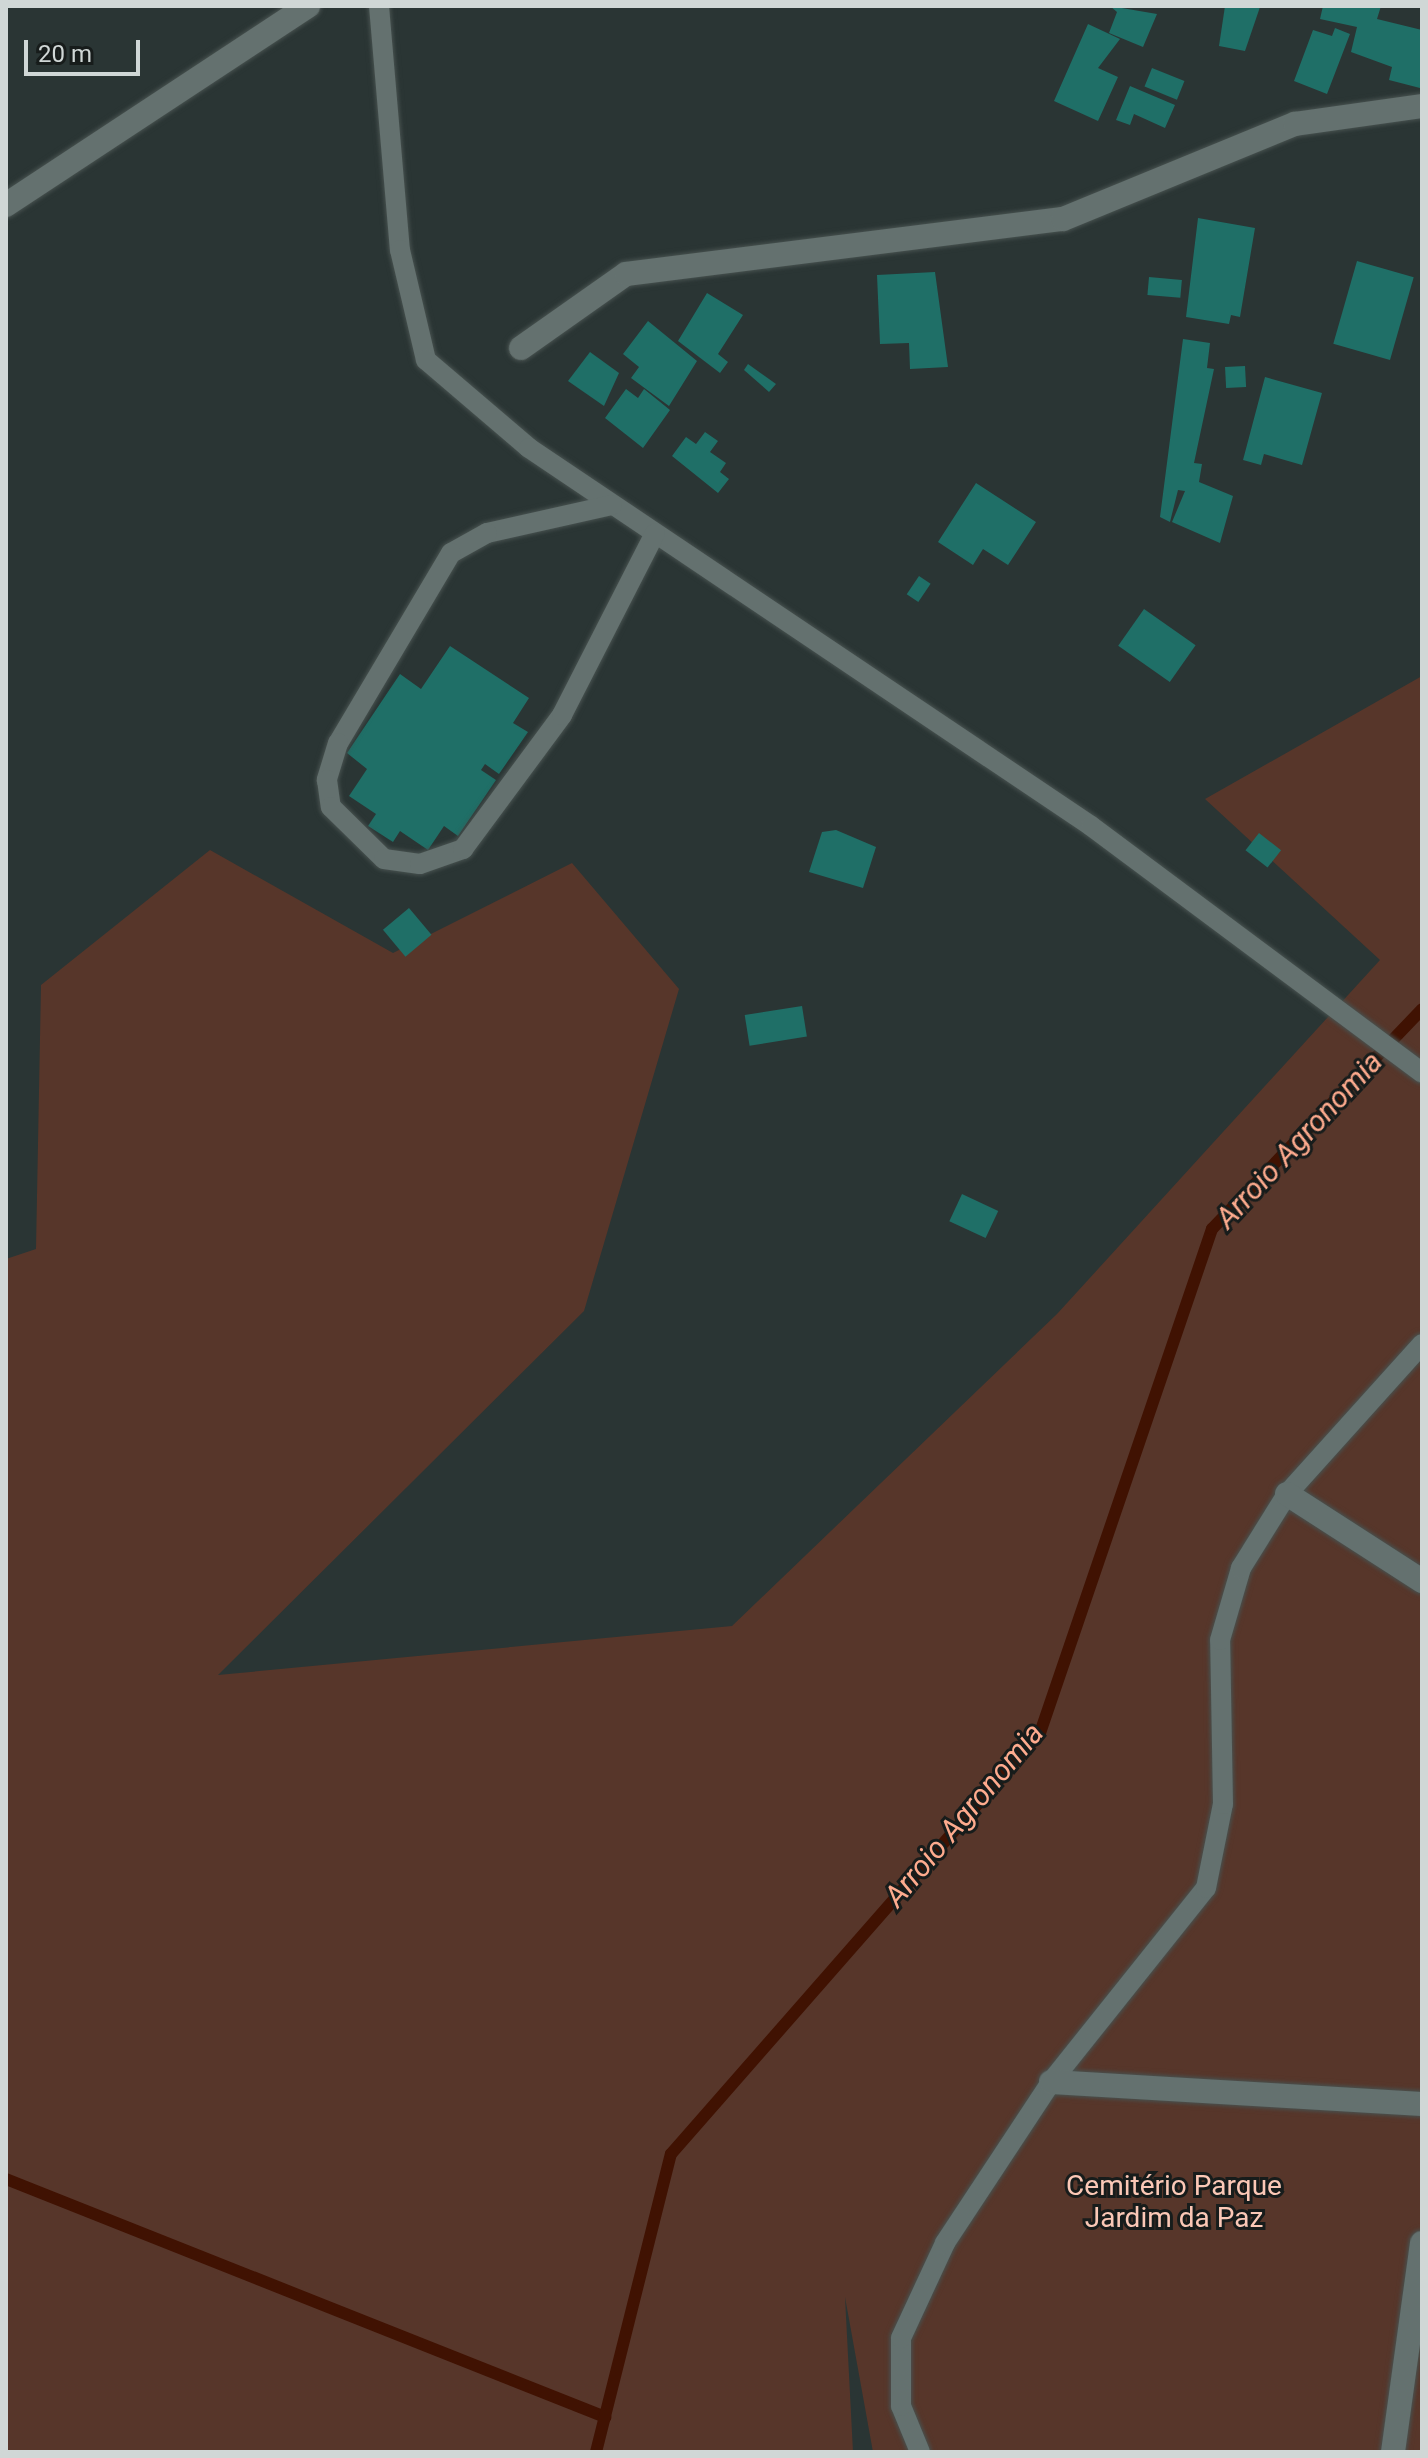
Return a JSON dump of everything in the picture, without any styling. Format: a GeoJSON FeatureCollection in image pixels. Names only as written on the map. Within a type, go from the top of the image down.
{"type":"FeatureCollection","features":[{"type":"Feature","properties":{"kind":"street"},"geometry":{"type":"LineString","coordinates":[[6,205],[308,6]]}},
{"type":"Feature","properties":{"kind":"street"},"geometry":{"type":"LineString","coordinates":[[521,348],[626,274],[1063,219],[1295,124],[1422,106]]}},
{"type":"Feature","properties":{"kind":"street"},"geometry":{"type":"LineString","coordinates":[[1287,1494],[1422,1581]]}},
{"type":"Feature","properties":{"kind":"street"},"geometry":{"type":"LineString","coordinates":[[1051,2082],[1422,2104]]}},
{"type":"Feature","properties":{"kind":"street"},"geometry":{"type":"LineString","coordinates":[[1393,2452],[1422,2243]]}},
{"type":"Feature","properties":{"kind":"lane"},"geometry":{"type":"LineString","coordinates":[[379,6],[400,250],[426,360],[529,448],[1091,826],[1422,1073]]}},
{"type":"Feature","properties":{"kind":"lane"},"geometry":{"type":"LineString","coordinates":[[612,505],[487,533],[451,553],[338,743],[327,780],[331,807],[384,859],[420,864],[463,849],[562,715],[655,533]]}},
{"type":"Feature","properties":{"kind":"lane"},"geometry":{"type":"LineString","coordinates":[[920,2452],[901,2406],[901,2338],[945,2243],[1051,2082],[1206,1888],[1223,1804],[1220,1640],[1241,1568],[1287,1494],[1422,1344]]}},
{"type":"Feature","properties":{"kind":"green space","name":"Cemitério Parque Jardim da Paz"},"geometry":{"type":"Polygon","coordinates":[[[1422,676],[1422,2452],[873,2452],[845,2297],[853,2452],[6,2452],[6,1259],[36,1249],[41,985],[210,850],[393,953],[572,863],[679,989],[584,1311],[218,1675],[732,1626],[1057,1314],[1380,960],[1205,799],[1422,676]]]}},
{"type":"Feature","properties":{"kind":"building"},"geometry":{"type":"Polygon","coordinates":[[[1110,6],[1157,14],[1143,47],[1109,33],[1117,12],[1110,6]]]}},
{"type":"Feature","properties":{"kind":"building"},"geometry":{"type":"Polygon","coordinates":[[[1225,6],[1260,7],[1245,51],[1219,46],[1225,6]]]}},
{"type":"Feature","properties":{"kind":"building"},"geometry":{"type":"Polygon","coordinates":[[[1323,6],[1381,6],[1377,19],[1422,30],[1420,88],[1389,80],[1392,67],[1351,52],[1357,27],[1320,19],[1323,6]]]}},
{"type":"Feature","properties":{"kind":"building"},"geometry":{"type":"Polygon","coordinates":[[[1088,24],[1120,39],[1098,68],[1118,77],[1098,121],[1054,101],[1088,24]]]}},
{"type":"Feature","properties":{"kind":"building"},"geometry":{"type":"Polygon","coordinates":[[[1335,28],[1350,34],[1327,94],[1294,81],[1313,30],[1332,36],[1335,28]]]}},
{"type":"Feature","properties":{"kind":"building"},"geometry":{"type":"Polygon","coordinates":[[[1152,68],[1184,81],[1177,100],[1145,87],[1152,68]]]}},
{"type":"Feature","properties":{"kind":"building"},"geometry":{"type":"Polygon","coordinates":[[[1130,86],[1175,105],[1165,128],[1134,114],[1130,125],[1116,120],[1130,86]]]}},
{"type":"Feature","properties":{"kind":"building"},"geometry":{"type":"Polygon","coordinates":[[[1198,218],[1255,228],[1240,317],[1231,315],[1229,324],[1186,317],[1198,218]]]}},
{"type":"Feature","properties":{"kind":"building"},"geometry":{"type":"Polygon","coordinates":[[[1357,261],[1414,277],[1390,360],[1333,344],[1357,261]]]}},
{"type":"Feature","properties":{"kind":"building"},"geometry":{"type":"Polygon","coordinates":[[[935,272],[948,367],[910,369],[909,343],[880,344],[877,275],[935,272]]]}},
{"type":"Feature","properties":{"kind":"building"},"geometry":{"type":"Polygon","coordinates":[[[1149,277],[1182,280],[1180,298],[1147,295],[1149,277]]]}},
{"type":"Feature","properties":{"kind":"building"},"geometry":{"type":"Polygon","coordinates":[[[707,293],[743,315],[718,354],[728,362],[720,373],[678,341],[707,293]]]}},
{"type":"Feature","properties":{"kind":"building"},"geometry":{"type":"Polygon","coordinates":[[[648,321],[697,361],[669,406],[631,378],[639,367],[623,354],[648,321]]]}},
{"type":"Feature","properties":{"kind":"building"},"geometry":{"type":"Polygon","coordinates":[[[1183,339],[1210,343],[1207,368],[1214,369],[1194,463],[1202,464],[1199,482],[1233,496],[1220,543],[1172,522],[1185,491],[1178,490],[1170,522],[1160,517],[1183,339]]]}},
{"type":"Feature","properties":{"kind":"building"},"geometry":{"type":"Polygon","coordinates":[[[590,352],[619,373],[604,406],[568,381],[590,352]]]}},
{"type":"Feature","properties":{"kind":"building"},"geometry":{"type":"Polygon","coordinates":[[[748,364],[776,384],[769,392],[744,370],[748,364]]]}},
{"type":"Feature","properties":{"kind":"building"},"geometry":{"type":"Polygon","coordinates":[[[1245,366],[1246,387],[1226,388],[1225,367],[1245,366]]]}},
{"type":"Feature","properties":{"kind":"building"},"geometry":{"type":"Polygon","coordinates":[[[1265,377],[1322,393],[1302,465],[1264,454],[1261,465],[1243,460],[1265,377]]]}},
{"type":"Feature","properties":{"kind":"building"},"geometry":{"type":"Polygon","coordinates":[[[626,389],[638,398],[644,389],[670,410],[643,448],[605,418],[626,389]]]}},
{"type":"Feature","properties":{"kind":"building"},"geometry":{"type":"Polygon","coordinates":[[[705,432],[718,441],[710,452],[726,463],[720,472],[729,479],[718,493],[672,456],[686,437],[696,444],[705,432]]]}},
{"type":"Feature","properties":{"kind":"building"},"geometry":{"type":"Polygon","coordinates":[[[976,483],[1036,522],[1008,565],[983,549],[973,565],[938,542],[976,483]]]}},
{"type":"Feature","properties":{"kind":"building"},"geometry":{"type":"Polygon","coordinates":[[[919,576],[931,584],[918,602],[907,594],[919,576]]]}},
{"type":"Feature","properties":{"kind":"building"},"geometry":{"type":"Polygon","coordinates":[[[1144,609],[1196,645],[1170,682],[1118,646],[1144,609]]]}},
{"type":"Feature","properties":{"kind":"building"},"geometry":{"type":"Polygon","coordinates":[[[450,646],[529,698],[513,723],[528,732],[499,774],[485,764],[481,770],[496,780],[458,836],[444,826],[428,850],[400,831],[393,842],[368,826],[376,814],[349,796],[367,769],[347,753],[400,674],[421,689],[450,646]]]}},
{"type":"Feature","properties":{"kind":"building"},"geometry":{"type":"Polygon","coordinates":[[[836,830],[876,847],[863,888],[809,872],[822,832],[836,830]]]}},
{"type":"Feature","properties":{"kind":"building"},"geometry":{"type":"Polygon","coordinates":[[[1259,833],[1281,850],[1268,868],[1245,850],[1259,833]]]}},
{"type":"Feature","properties":{"kind":"building"},"geometry":{"type":"Polygon","coordinates":[[[409,908],[431,935],[405,957],[383,930],[409,908]]]}},
{"type":"Feature","properties":{"kind":"building"},"geometry":{"type":"Polygon","coordinates":[[[802,1006],[807,1037],[750,1046],[745,1015],[802,1006]]]}},
{"type":"Feature","properties":{"kind":"building"},"geometry":{"type":"Polygon","coordinates":[[[962,1194],[998,1211],[986,1238],[949,1221],[962,1194]]]}},
{"type":"Feature","properties":{"kind":"waterway","name":"Arroio Agronomia"},"geometry":{"type":"LineString","coordinates":[[596,2452],[671,2154],[1040,1733],[1212,1229],[1422,1009]]}},
{"type":"Feature","properties":{"kind":"waterway"},"geometry":{"type":"LineString","coordinates":[[6,2179],[605,2417]]}}]}
